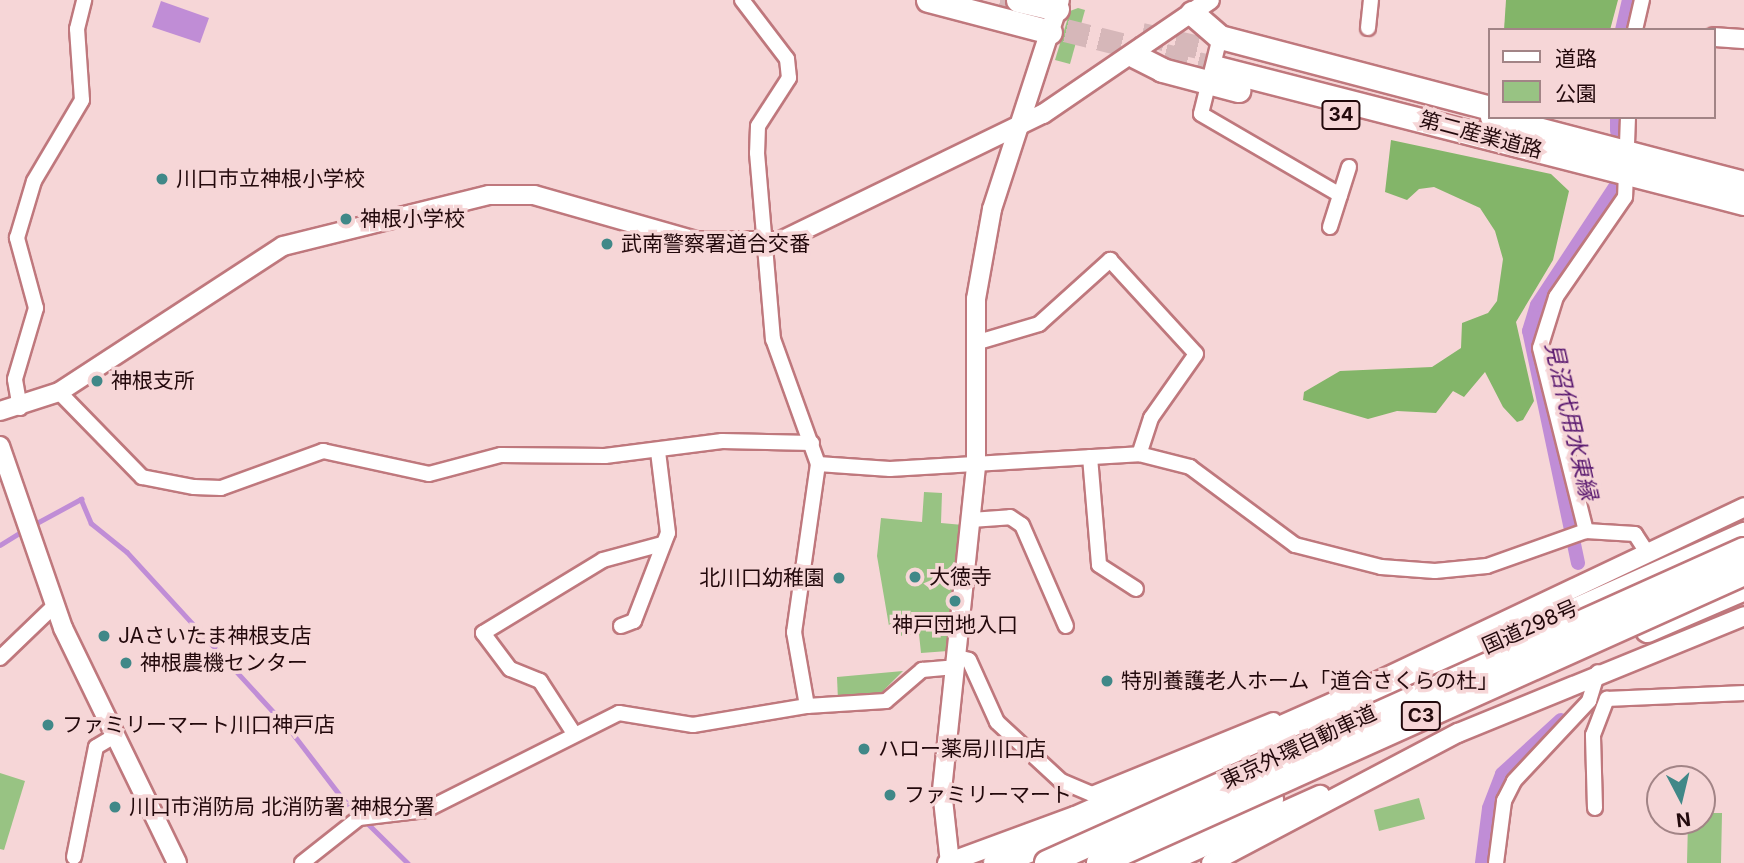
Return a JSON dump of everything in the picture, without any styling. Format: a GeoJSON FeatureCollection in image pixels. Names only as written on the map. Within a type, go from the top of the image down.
{"type":"FeatureCollection","features":[{"type":"Feature","properties":{"kind":"highway","name":"東京外環自動車道"},"geometry":{"type":"LineString","coordinates":[[1047,863],[1744,550]]}},
{"type":"Feature","properties":{"kind":"highway","name":"東京外環自動車道"},"geometry":{"type":"LineString","coordinates":[[1099,863],[1744,573]]}},
{"type":"Feature","properties":{"kind":"highway"},"geometry":{"type":"LineString","coordinates":[[996,863],[1095,824]]}},
{"type":"Feature","properties":{"kind":"main road"},"geometry":{"type":"LineString","coordinates":[[928,0],[1050,32]]}},
{"type":"Feature","properties":{"kind":"main road"},"geometry":{"type":"LineString","coordinates":[[1018,0],[1058,5]]}},
{"type":"Feature","properties":{"kind":"main road","name":"34"},"geometry":{"type":"LineString","coordinates":[[1201,7],[1216,60]]}},
{"type":"Feature","properties":{"kind":"main road","name":"34"},"geometry":{"type":"LineString","coordinates":[[1135,56],[1216,60],[1488,108]]}},
{"type":"Feature","properties":{"kind":"main road","name":"第二産業道路"},"geometry":{"type":"LineString","coordinates":[[1216,60],[1488,116]]}},
{"type":"Feature","properties":{"kind":"main road","name":"第二産業道路"},"geometry":{"type":"LineString","coordinates":[[1216,60],[1553,154],[1628,163],[1744,183]]}},
{"type":"Feature","properties":{"kind":"main road","name":"第二産業道路"},"geometry":{"type":"LineString","coordinates":[[1503,119],[1521,122],[1744,203]]}},
{"type":"Feature","properties":{"kind":"main road","name":"国道298号"},"geometry":{"type":"LineString","coordinates":[[1011,863],[1744,534]]}},
{"type":"Feature","properties":{"kind":"main road"},"geometry":{"type":"LineString","coordinates":[[1130,863],[1744,588]]}},
{"type":"Feature","properties":{"kind":"street"},"geometry":{"type":"LineString","coordinates":[[20,408],[15,379],[36,308],[17,237],[34,181],[82,100],[77,29],[84,0]]}},
{"type":"Feature","properties":{"kind":"street"},"geometry":{"type":"LineString","coordinates":[[742,0],[787,59],[789,78],[758,127],[763,244],[773,339],[818,464],[794,632],[807,706]]}},
{"type":"Feature","properties":{"kind":"street"},"geometry":{"type":"LineString","coordinates":[[1368,28],[1371,0]]}},
{"type":"Feature","properties":{"kind":"street"},"geometry":{"type":"LineString","coordinates":[[1635,28],[1642,0]]}},
{"type":"Feature","properties":{"kind":"street"},"geometry":{"type":"LineString","coordinates":[[1058,5],[983,251],[975,343],[976,465],[943,790],[949,862],[1075,816],[1651,561],[1744,507]]}},
{"type":"Feature","properties":{"kind":"street"},"geometry":{"type":"LineString","coordinates":[[0,411],[20,408],[59,392],[282,246],[489,195],[534,195],[666,236],[763,244],[793,236],[1019,127],[1135,56],[1201,7]]}},
{"type":"Feature","properties":{"kind":"street"},"geometry":{"type":"LineString","coordinates":[[1716,37],[1744,39]]}},
{"type":"Feature","properties":{"kind":"street"},"geometry":{"type":"LineString","coordinates":[[1216,60],[1201,114],[1340,195]]}},
{"type":"Feature","properties":{"kind":"street"},"geometry":{"type":"LineString","coordinates":[[1586,531],[1540,335],[1556,298],[1615,219],[1628,163],[1628,119]]}},
{"type":"Feature","properties":{"kind":"street"},"geometry":{"type":"LineString","coordinates":[[1330,227],[1349,167]]}},
{"type":"Feature","properties":{"kind":"street"},"geometry":{"type":"LineString","coordinates":[[975,343],[1039,324],[1110,260],[1196,354],[1151,418],[1139,454]]}},
{"type":"Feature","properties":{"kind":"street"},"geometry":{"type":"LineString","coordinates":[[59,392],[142,477],[194,487],[221,488],[323,452],[429,474],[501,456],[516,460],[552,452],[658,451],[722,441],[812,443]]}},
{"type":"Feature","properties":{"kind":"street"},"geometry":{"type":"LineString","coordinates":[[0,446],[5,482],[54,606],[177,863]]}},
{"type":"Feature","properties":{"kind":"street"},"geometry":{"type":"LineString","coordinates":[[621,626],[634,621],[667,533],[658,451]]}},
{"type":"Feature","properties":{"kind":"street"},"geometry":{"type":"LineString","coordinates":[[818,464],[850,470],[1139,454],[1190,467],[1295,545],[1381,566],[1435,571],[1487,566],[1586,531],[1635,534],[1651,561]]}},
{"type":"Feature","properties":{"kind":"street"},"geometry":{"type":"LineString","coordinates":[[1090,457],[1099,565],[1136,589]]}},
{"type":"Feature","properties":{"kind":"street"},"geometry":{"type":"LineString","coordinates":[[971,520],[1010,517],[1022,525],[1066,626]]}},
{"type":"Feature","properties":{"kind":"street"},"geometry":{"type":"LineString","coordinates":[[573,732],[540,681],[510,669],[483,633],[603,560],[662,544]]}},
{"type":"Feature","properties":{"kind":"street"},"geometry":{"type":"LineString","coordinates":[[0,658],[54,606]]}},
{"type":"Feature","properties":{"kind":"street"},"geometry":{"type":"LineString","coordinates":[[1168,863],[1691,628],[1744,616]]}},
{"type":"Feature","properties":{"kind":"street"},"geometry":{"type":"LineString","coordinates":[[303,863],[359,818],[426,810],[539,756],[573,732],[619,713],[693,725],[807,706],[886,701],[922,670],[969,660],[997,722],[1061,781],[1095,797],[1292,712],[1334,702]]}},
{"type":"Feature","properties":{"kind":"street"},"geometry":{"type":"LineString","coordinates":[[1496,863],[1504,801],[1514,780],[1589,701],[1598,672]]}},
{"type":"Feature","properties":{"kind":"street"},"geometry":{"type":"LineString","coordinates":[[1595,808],[1593,735],[1607,699],[1744,693]]}},
{"type":"Feature","properties":{"kind":"street"},"geometry":{"type":"LineString","coordinates":[[1211,863],[1458,733]]}},
{"type":"Feature","properties":{"kind":"street"},"geometry":{"type":"LineString","coordinates":[[74,857],[96,747],[114,736]]}},
{"type":"Feature","properties":{"kind":"green space"},"geometry":{"type":"Polygon","coordinates":[[[1506,0],[1618,0],[1611,28],[1504,28],[1506,0]]]}},
{"type":"Feature","properties":{"kind":"green space"},"geometry":{"type":"Polygon","coordinates":[[[1078,8],[1085,10],[1070,64],[1055,60],[1070,11],[1078,8]]]}},
{"type":"Feature","properties":{"kind":"green space"},"geometry":{"type":"Polygon","coordinates":[[[1391,140],[1551,174],[1569,191],[1553,260],[1516,322],[1534,401],[1523,420],[1517,422],[1503,407],[1485,372],[1464,397],[1453,391],[1436,413],[1397,411],[1368,419],[1303,400],[1304,392],[1340,371],[1432,367],[1461,348],[1462,323],[1488,313],[1497,301],[1503,259],[1495,231],[1480,208],[1434,187],[1419,189],[1407,200],[1385,192],[1391,140]]]}},
{"type":"Feature","properties":{"kind":"green space"},"geometry":{"type":"Polygon","coordinates":[[[924,492],[942,493],[941,523],[963,525],[948,651],[921,653],[919,634],[899,636],[889,626],[877,556],[881,518],[922,522],[924,492]]]}},
{"type":"Feature","properties":{"kind":"green space"},"geometry":{"type":"Polygon","coordinates":[[[903,671],[876,698],[838,700],[837,677],[903,671]]]}},
{"type":"Feature","properties":{"kind":"green space"},"geometry":{"type":"Polygon","coordinates":[[[0,773],[25,781],[4,850],[0,849],[0,773]]]}},
{"type":"Feature","properties":{"kind":"green space"},"geometry":{"type":"Polygon","coordinates":[[[1419,798],[1425,819],[1379,831],[1374,810],[1419,798]]]}},
{"type":"Feature","properties":{"kind":"green space"},"geometry":{"type":"Polygon","coordinates":[[[1716,813],[1722,813],[1721,863],[1687,863],[1688,835],[1716,835],[1716,813]]]}},
{"type":"Feature","properties":{"kind":"shaded area"},"geometry":{"type":"Polygon","coordinates":[[[161,1],[209,18],[200,43],[152,27],[161,1]]]}},
{"type":"Feature","properties":{"kind":"waterway","name":"見沼代用水東縁"},"geometry":{"type":"LineString","coordinates":[[1622,28],[1629,0]]}},
{"type":"Feature","properties":{"kind":"waterway","name":"見沼代用水東縁"},"geometry":{"type":"LineString","coordinates":[[1617,119],[1617,131]]}},
{"type":"Feature","properties":{"kind":"waterway","name":"見沼代用水東縁"},"geometry":{"type":"LineString","coordinates":[[1578,563],[1529,331],[1537,305],[1615,187]]}},
{"type":"Feature","properties":{"kind":"waterway"},"geometry":{"type":"LineString","coordinates":[[33,525],[81,499],[91,523],[127,552],[291,731],[343,799],[408,863]]}},
{"type":"Feature","properties":{"kind":"waterway"},"geometry":{"type":"LineString","coordinates":[[0,545],[26,529]]}},
{"type":"Feature","properties":{"kind":"waterway","name":"見沼代用水東縁"},"geometry":{"type":"LineString","coordinates":[[1482,863],[1489,808],[1502,774],[1561,720]]}},
{"type":"Feature","properties":{"kind":"tunnel"},"geometry":{"type":"LineString","coordinates":[[1000,0],[1037,9]]}},
{"type":"Feature","properties":{"kind":"tunnel"},"geometry":{"type":"LineString","coordinates":[[1033,22],[1217,68]]}},
{"type":"Feature","properties":{"kind":"tunnel"},"geometry":{"type":"LineString","coordinates":[[1142,34],[1221,52]]}},
{"type":"Feature","properties":{"kind":"place","name":"川口市立神根小学校"},"geometry":{"type":"Point","coordinates":[162,179]}},
{"type":"Feature","properties":{"kind":"place","name":"神根小学校"},"geometry":{"type":"Point","coordinates":[346,219]}},
{"type":"Feature","properties":{"kind":"place","name":"武南警察署道合交番"},"geometry":{"type":"Point","coordinates":[607,244]}},
{"type":"Feature","properties":{"kind":"place","name":"神根支所"},"geometry":{"type":"Point","coordinates":[97,381]}},
{"type":"Feature","properties":{"kind":"place","name":"大徳寺"},"geometry":{"type":"Point","coordinates":[915,577]}},
{"type":"Feature","properties":{"kind":"place","name":"北川口幼稚園"},"geometry":{"type":"Point","coordinates":[839,578]}},
{"type":"Feature","properties":{"kind":"place","name":"神戸団地入口"},"geometry":{"type":"Point","coordinates":[955,601]}},
{"type":"Feature","properties":{"kind":"place","name":"JAさいたま神根支店"},"geometry":{"type":"Point","coordinates":[104,636]}},
{"type":"Feature","properties":{"kind":"place","name":"神根農機センター"},"geometry":{"type":"Point","coordinates":[126,663]}},
{"type":"Feature","properties":{"kind":"place","name":"特別養護老人ホーム「道合さくらの杜」"},"geometry":{"type":"Point","coordinates":[1107,681]}},
{"type":"Feature","properties":{"kind":"place","name":"ファミリーマート川口神戸店"},"geometry":{"type":"Point","coordinates":[48,725]}},
{"type":"Feature","properties":{"kind":"place","name":"ハロー薬局川口店"},"geometry":{"type":"Point","coordinates":[864,749]}},
{"type":"Feature","properties":{"kind":"place","name":"ファミリーマート"},"geometry":{"type":"Point","coordinates":[890,795]}},
{"type":"Feature","properties":{"kind":"place","name":"川口市消防局 北消防署 神根分署"},"geometry":{"type":"Point","coordinates":[115,807]}}]}
